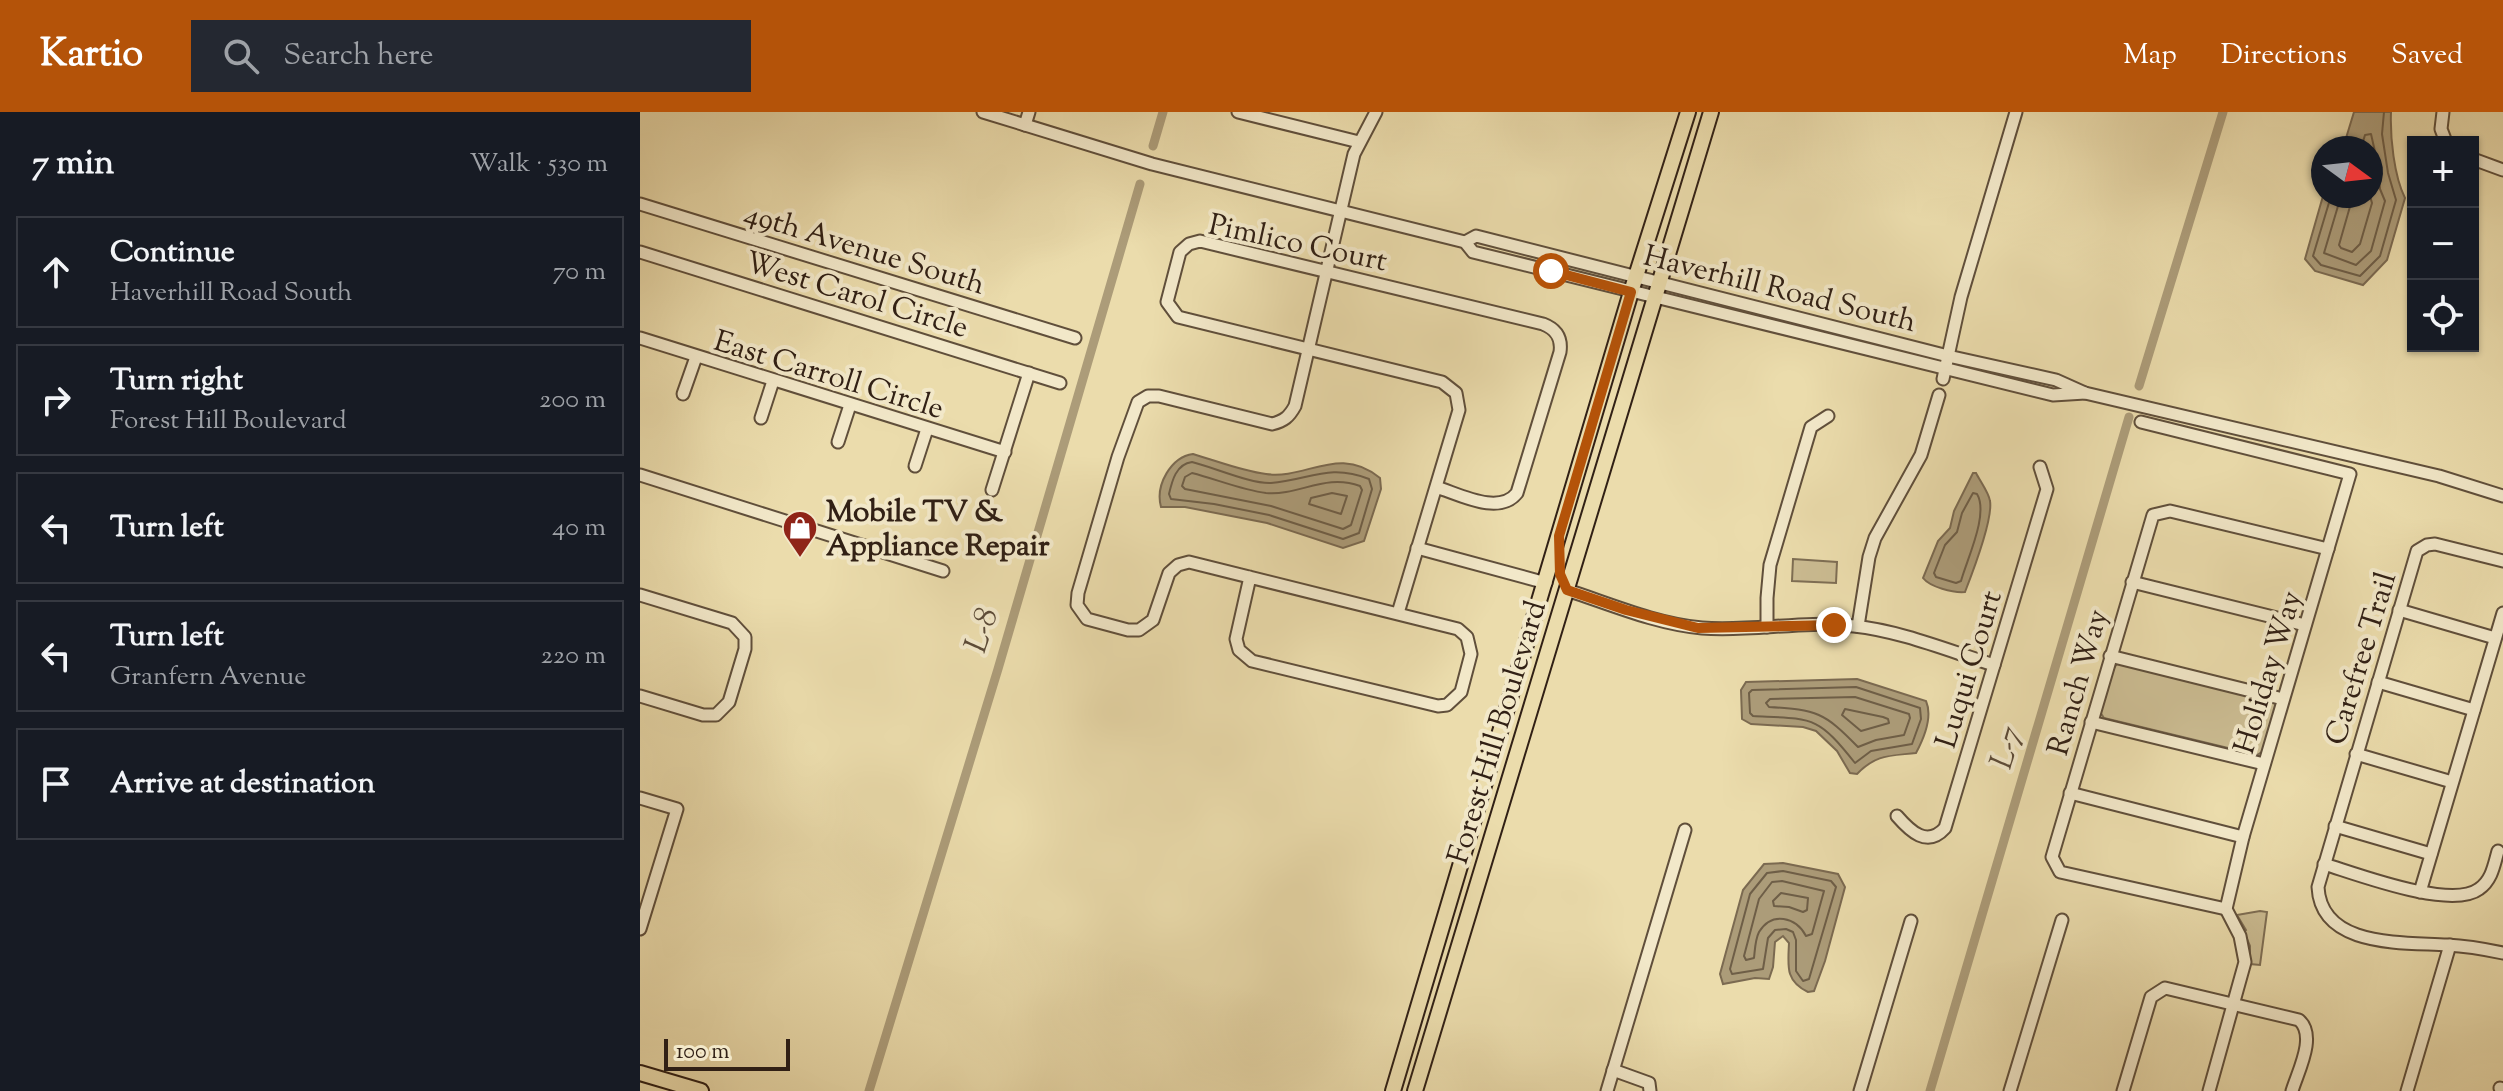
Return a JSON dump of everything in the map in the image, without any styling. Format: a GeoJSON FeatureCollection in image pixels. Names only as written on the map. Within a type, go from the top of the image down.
{"type":"FeatureCollection","features":[{"type":"Feature","properties":{"kind":"main road","name":"Forest Hill Boulevard"},"geometry":{"type":"LineString","coordinates":[[1393,1091],[1631,292],[1688,112]]}},
{"type":"Feature","properties":{"kind":"main road","name":"Forest Hill Boulevard"},"geometry":{"type":"LineString","coordinates":[[1415,1091],[1711,112]]}},
{"type":"Feature","properties":{"kind":"main road"},"geometry":{"type":"LineString","coordinates":[[1559,536],[1560,574],[1567,590]]}},
{"type":"Feature","properties":{"kind":"main road"},"geometry":{"type":"LineString","coordinates":[[1546,583],[1555,609],[1553,635]]}},
{"type":"Feature","properties":{"kind":"main road"},"geometry":{"type":"LineString","coordinates":[[1471,830],[1483,863]]}},
{"type":"Feature","properties":{"kind":"main road"},"geometry":{"type":"LineString","coordinates":[[1461,860],[1475,890]]}},
{"type":"Feature","properties":{"kind":"main road"},"geometry":{"type":"LineString","coordinates":[[1417,1010],[1429,1043]]}},
{"type":"Feature","properties":{"kind":"main road"},"geometry":{"type":"LineString","coordinates":[[640,1073],[701,1091]]}},
{"type":"Feature","properties":{"kind":"main road"},"geometry":{"type":"LineString","coordinates":[[640,1081],[673,1091]]}},
{"type":"Feature","properties":{"kind":"street","name":"Haverhill Road South"},"geometry":{"type":"LineString","coordinates":[[983,112],[1152,164],[1465,242],[1473,252],[1631,292],[1946,367],[2056,380],[2085,393],[2439,476],[2503,496]]}},
{"type":"Feature","properties":{"kind":"street"},"geometry":{"type":"LineString","coordinates":[[1025,125],[1029,112]]}},
{"type":"Feature","properties":{"kind":"street"},"geometry":{"type":"LineString","coordinates":[[1238,112],[1359,142]]}},
{"type":"Feature","properties":{"kind":"street"},"geometry":{"type":"LineString","coordinates":[[1250,577],[1236,639],[1239,650],[1252,661],[1438,706],[1447,705],[1461,692],[1471,654],[1467,637],[1458,629],[1398,613],[1189,562],[1178,565],[1166,579],[1153,620],[1139,630],[1092,622],[1077,605],[1082,578],[1122,444],[1138,402],[1154,395],[1272,424],[1290,415],[1295,406],[1325,270],[1359,142],[1376,112]]}},
{"type":"Feature","properties":{"kind":"street"},"geometry":{"type":"LineString","coordinates":[[1946,367],[1977,238],[2016,112]]}},
{"type":"Feature","properties":{"kind":"street"},"geometry":{"type":"LineString","coordinates":[[2443,112],[2441,129],[2444,136]]}},
{"type":"Feature","properties":{"kind":"street"},"geometry":{"type":"LineString","coordinates":[[2479,161],[2503,170]]}},
{"type":"Feature","properties":{"kind":"street","name":"49th Avenue South"},"geometry":{"type":"LineString","coordinates":[[640,204],[1075,338]]}},
{"type":"Feature","properties":{"kind":"street","name":"Haverhill Road South"},"geometry":{"type":"LineString","coordinates":[[1465,242],[1476,236],[1636,276],[1946,367]]}},
{"type":"Feature","properties":{"kind":"street","name":"Pimlico Court"},"geometry":{"type":"LineString","coordinates":[[1398,613],[1459,410],[1458,398],[1452,388],[1442,382],[1178,317],[1167,302],[1180,252],[1200,241],[1543,324],[1558,335],[1560,352],[1520,488],[1514,498],[1504,504],[1492,504],[1436,487]]}},
{"type":"Feature","properties":{"kind":"street","name":"West Carol Circle"},"geometry":{"type":"LineString","coordinates":[[640,252],[1060,383]]}},
{"type":"Feature","properties":{"kind":"street","name":"East Carroll Circle"},"geometry":{"type":"LineString","coordinates":[[640,338],[1005,452]]}},
{"type":"Feature","properties":{"kind":"street"},"geometry":{"type":"LineString","coordinates":[[683,394],[696,357]]}},
{"type":"Feature","properties":{"kind":"street"},"geometry":{"type":"LineString","coordinates":[[992,490],[1029,373]]}},
{"type":"Feature","properties":{"kind":"street"},"geometry":{"type":"LineString","coordinates":[[761,418],[773,381]]}},
{"type":"Feature","properties":{"kind":"street"},"geometry":{"type":"LineString","coordinates":[[1858,626],[1875,538],[1921,455],[1939,395]]}},
{"type":"Feature","properties":{"kind":"street"},"geometry":{"type":"LineString","coordinates":[[838,442],[850,405]]}},
{"type":"Feature","properties":{"kind":"street"},"geometry":{"type":"LineString","coordinates":[[1767,627],[1770,565],[1811,427],[1828,416]]}},
{"type":"Feature","properties":{"kind":"street","name":"Holiday Way"},"geometry":{"type":"LineString","coordinates":[[2141,422],[2350,474],[2243,837],[2226,909]]}},
{"type":"Feature","properties":{"kind":"street"},"geometry":{"type":"LineString","coordinates":[[915,466],[927,429]]}},
{"type":"Feature","properties":{"kind":"street","name":"Luqui Court"},"geometry":{"type":"LineString","coordinates":[[1897,816],[1912,834],[1924,837],[1936,836],[1945,828],[2047,489],[2040,467]]}},
{"type":"Feature","properties":{"kind":"street"},"geometry":{"type":"LineString","coordinates":[[640,475],[943,571]]}},
{"type":"Feature","properties":{"kind":"street","name":"Ranch Way"},"geometry":{"type":"LineString","coordinates":[[2226,909],[2065,875],[2056,868],[2052,857],[2070,793],[2150,520],[2158,512],[2170,511],[2328,549]]}},
{"type":"Feature","properties":{"kind":"street","name":"Carefree Trail"},"geometry":{"type":"LineString","coordinates":[[2503,561],[2435,544],[2417,551],[2319,881],[2320,899],[2327,915],[2337,925],[2371,939],[2503,953]]}},
{"type":"Feature","properties":{"kind":"street"},"geometry":{"type":"LineString","coordinates":[[1417,548],[1546,583]]}},
{"type":"Feature","properties":{"kind":"street"},"geometry":{"type":"LineString","coordinates":[[2132,582],[2305,625]]}},
{"type":"Feature","properties":{"kind":"street"},"geometry":{"type":"LineString","coordinates":[[1567,590],[1678,624],[1719,629],[1858,626],[1994,665]]}},
{"type":"Feature","properties":{"kind":"street"},"geometry":{"type":"LineString","coordinates":[[640,595],[732,623],[745,637],[745,649],[729,702],[722,712],[703,715],[640,696]]}},
{"type":"Feature","properties":{"kind":"street"},"geometry":{"type":"LineString","coordinates":[[2399,610],[2495,638]]}},
{"type":"Feature","properties":{"kind":"street"},"geometry":{"type":"LineString","coordinates":[[2420,892],[2503,613]]}},
{"type":"Feature","properties":{"kind":"street"},"geometry":{"type":"LineString","coordinates":[[2110,656],[2283,699]]}},
{"type":"Feature","properties":{"kind":"street"},"geometry":{"type":"LineString","coordinates":[[2378,682],[2474,710]]}},
{"type":"Feature","properties":{"kind":"street"},"geometry":{"type":"LineString","coordinates":[[2091,722],[2264,764]]}},
{"type":"Feature","properties":{"kind":"street"},"geometry":{"type":"LineString","coordinates":[[2356,754],[2452,782]]}},
{"type":"Feature","properties":{"kind":"street"},"geometry":{"type":"LineString","coordinates":[[2070,793],[2243,837]]}},
{"type":"Feature","properties":{"kind":"street"},"geometry":{"type":"LineString","coordinates":[[640,798],[677,809],[640,929]]}},
{"type":"Feature","properties":{"kind":"street"},"geometry":{"type":"LineString","coordinates":[[2335,826],[2431,854]]}},
{"type":"Feature","properties":{"kind":"street"},"geometry":{"type":"LineString","coordinates":[[1607,1091],[1685,830]]}},
{"type":"Feature","properties":{"kind":"street"},"geometry":{"type":"LineString","coordinates":[[2324,864],[2420,892],[2460,896],[2477,891],[2490,877],[2498,851]]}},
{"type":"Feature","properties":{"kind":"street"},"geometry":{"type":"LineString","coordinates":[[2209,1091],[2245,956],[2240,936],[2226,909]]}},
{"type":"Feature","properties":{"kind":"street"},"geometry":{"type":"LineString","coordinates":[[2010,1091],[2062,920]]}},
{"type":"Feature","properties":{"kind":"street"},"geometry":{"type":"LineString","coordinates":[[1860,1091],[1911,921]]}},
{"type":"Feature","properties":{"kind":"street"},"geometry":{"type":"LineString","coordinates":[[2407,1091],[2450,945]]}},
{"type":"Feature","properties":{"kind":"street"},"geometry":{"type":"LineString","coordinates":[[2123,1091],[2151,997],[2170,988],[2235,1002],[2304,1023],[2307,1040],[2292,1091]]}},
{"type":"Feature","properties":{"kind":"street"},"geometry":{"type":"LineString","coordinates":[[1613,1070],[1644,1080],[1649,1083],[1650,1091]]}},
{"type":"Feature","properties":{"kind":"shaded area"},"geometry":{"type":"Polygon","coordinates":[[[1793,559],[1837,562],[1836,583],[1792,581],[1793,559]]]}},
{"type":"Feature","properties":{"kind":"shaded area"},"geometry":{"type":"Polygon","coordinates":[[[2118,663],[2273,699],[2277,704],[2265,750],[2257,755],[2104,718],[2100,712],[2109,679],[2118,663]]]}},
{"type":"Feature","properties":{"kind":"shaded area"},"geometry":{"type":"Polygon","coordinates":[[[2267,912],[2260,965],[2250,964],[2246,930],[2237,915],[2267,912]]]}},
{"type":"Feature","properties":{"kind":"water"},"geometry":{"type":"Polygon","coordinates":[[[2354,112],[2391,112],[2394,156],[2405,198],[2387,260],[2363,285],[2315,271],[2305,259],[2320,208],[2383,208],[2383,136],[2347,136],[2354,112]]]}},
{"type":"Feature","properties":{"kind":"water"},"geometry":{"type":"Polygon","coordinates":[[[1193,454],[1266,474],[1295,472],[1336,463],[1365,468],[1380,478],[1381,489],[1364,541],[1343,548],[1267,523],[1185,507],[1161,507],[1160,490],[1166,473],[1178,460],[1193,454]]]}},
{"type":"Feature","properties":{"kind":"water"},"geometry":{"type":"Polygon","coordinates":[[[1973,473],[1976,473],[1988,494],[1990,509],[1965,592],[1954,592],[1936,587],[1923,578],[1938,541],[1950,528],[1954,511],[1973,473]]]}},
{"type":"Feature","properties":{"kind":"water"},"geometry":{"type":"Polygon","coordinates":[[[1857,679],[1926,701],[1928,721],[1916,753],[1884,757],[1857,774],[1850,773],[1837,751],[1816,731],[1803,727],[1751,724],[1742,719],[1741,690],[1746,682],[1857,679]]]}},
{"type":"Feature","properties":{"kind":"water"},"geometry":{"type":"Polygon","coordinates":[[[1783,863],[1838,874],[1845,887],[1814,991],[1801,988],[1792,978],[1789,943],[1783,936],[1775,942],[1769,979],[1755,978],[1723,984],[1720,974],[1743,890],[1764,864],[1783,863]]]}},
{"type":"Feature","properties":{"kind":"waterway","name":"L-8"},"geometry":{"type":"LineString","coordinates":[[1153,146],[1163,112]]}},
{"type":"Feature","properties":{"kind":"waterway","name":"L-7"},"geometry":{"type":"LineString","coordinates":[[2139,386],[2223,112]]}},
{"type":"Feature","properties":{"kind":"waterway","name":"L-8"},"geometry":{"type":"LineString","coordinates":[[869,1091],[998,669],[1140,184]]}},
{"type":"Feature","properties":{"kind":"waterway","name":"L-7"},"geometry":{"type":"LineString","coordinates":[[1930,1091],[2129,417]]}},
{"type":"Feature","properties":{"kind":"place","name":"Mobile TV & Appliance Repair"},"geometry":{"type":"Point","coordinates":[800,559]}},
{"type":"Feature","properties":{"kind":"route"},"geometry":{"type":"LineString","coordinates":[[1551,271],[1631,292],[1559,536],[1560,574],[1567,590],[1626,610],[1698,628],[1834,625]]}}]}
